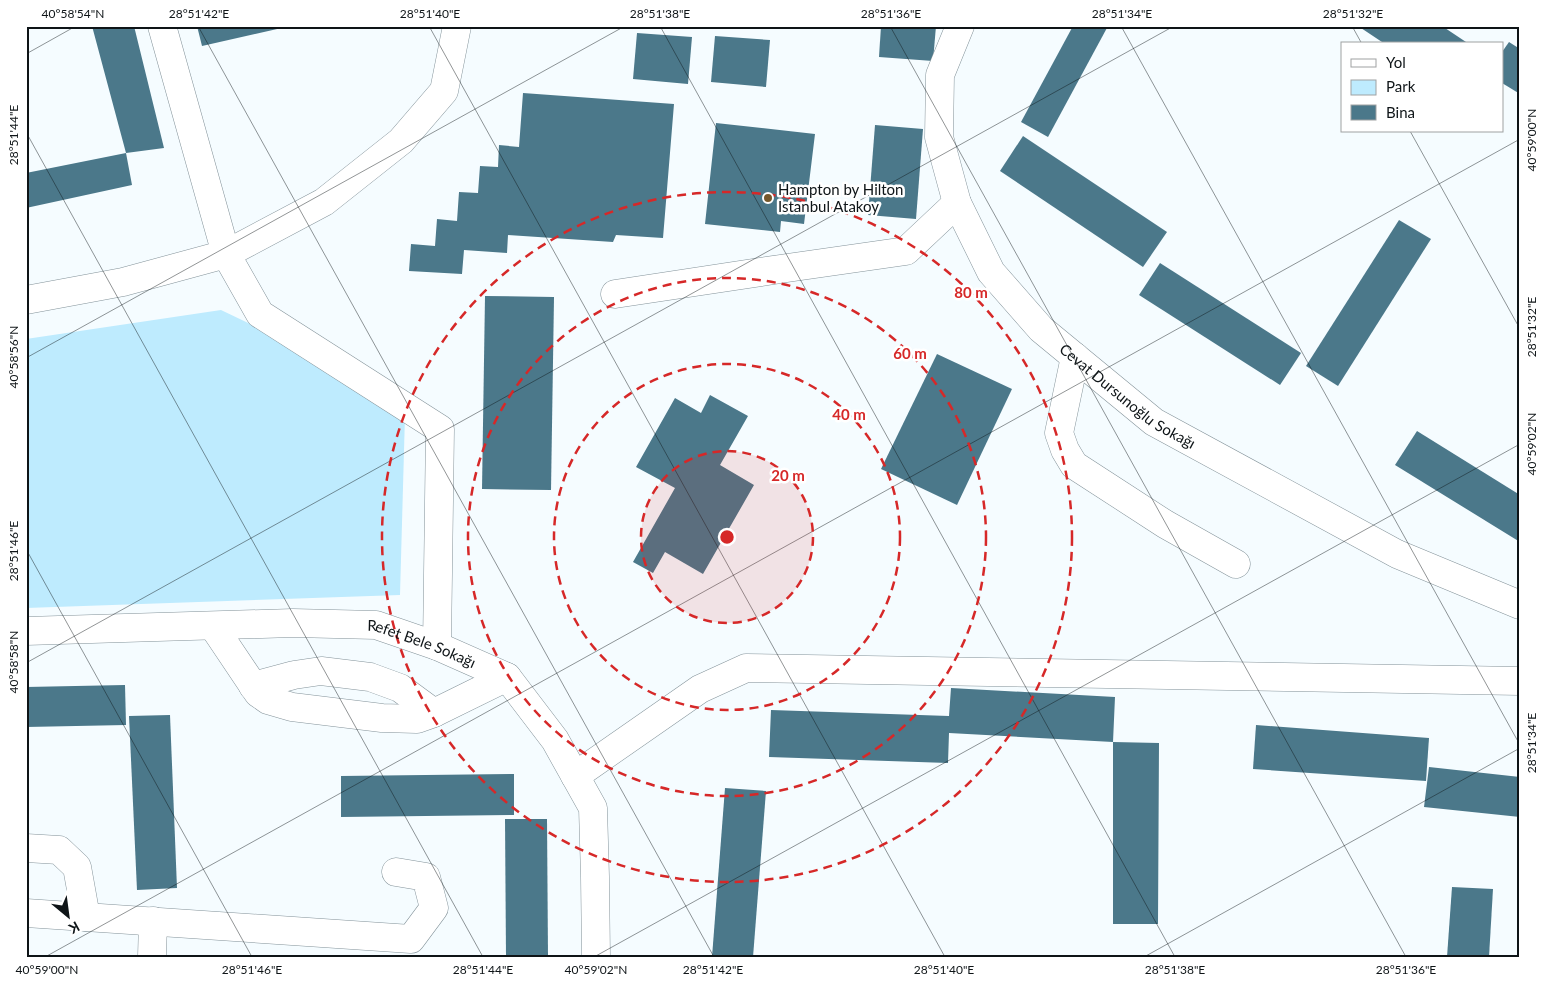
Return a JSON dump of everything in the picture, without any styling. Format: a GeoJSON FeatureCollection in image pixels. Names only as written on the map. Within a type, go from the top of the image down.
{"type":"FeatureCollection","features":[{"type":"Feature","properties":{"kind":"street"},"geometry":{"type":"LineString","coordinates":[[162,26],[226,254],[260,314],[440,428],[437,646]]}},
{"type":"Feature","properties":{"kind":"street"},"geometry":{"type":"LineString","coordinates":[[26,300],[123,282],[226,254],[324,202],[401,141],[444,91],[457,26]]}},
{"type":"Feature","properties":{"kind":"street","name":"Cevat Dursunoğlu Sokağı"},"geometry":{"type":"LineString","coordinates":[[960,26],[940,75],[939,137],[957,203],[991,272],[1041,330],[1154,422],[1397,554],[1520,606]]}},
{"type":"Feature","properties":{"kind":"street"},"geometry":{"type":"LineString","coordinates":[[615,294],[906,251],[957,203]]}},
{"type":"Feature","properties":{"kind":"street"},"geometry":{"type":"LineString","coordinates":[[1074,357],[1059,433],[1065,450],[1074,465],[1165,524],[1236,564]]}},
{"type":"Feature","properties":{"kind":"street","name":"Refet Bele Sokağı"},"geometry":{"type":"LineString","coordinates":[[26,631],[293,623],[376,625],[437,646],[507,677],[555,740],[592,808],[596,957]]}},
{"type":"Feature","properties":{"kind":"street"},"geometry":{"type":"LineString","coordinates":[[213,626],[258,693],[268,700],[292,707],[382,718],[417,719],[434,713],[507,677]]}},
{"type":"Feature","properties":{"kind":"street"},"geometry":{"type":"LineString","coordinates":[[575,776],[700,689],[746,668],[1520,681]]}},
{"type":"Feature","properties":{"kind":"street"},"geometry":{"type":"LineString","coordinates":[[253,686],[294,675],[321,671],[370,677],[400,688],[434,713]]}},
{"type":"Feature","properties":{"kind":"street"},"geometry":{"type":"LineString","coordinates":[[26,848],[59,850],[77,867],[86,917]]}},
{"type":"Feature","properties":{"kind":"street"},"geometry":{"type":"LineString","coordinates":[[26,913],[411,939],[434,908],[426,877],[396,872]]}},
{"type":"Feature","properties":{"kind":"street"},"geometry":{"type":"LineString","coordinates":[[152,957],[153,922]]}},
{"type":"Feature","properties":{"kind":"green space"},"geometry":{"type":"Polygon","coordinates":[[[221,310],[267,332],[405,415],[400,595],[26,608],[26,339],[221,310]]]}},
{"type":"Feature","properties":{"kind":"building"},"geometry":{"type":"Polygon","coordinates":[[[92,26],[134,26],[164,148],[126,153],[92,26]]]}},
{"type":"Feature","properties":{"kind":"building"},"geometry":{"type":"Polygon","coordinates":[[[197,26],[286,26],[286,27],[202,46],[197,26]]]}},
{"type":"Feature","properties":{"kind":"building"},"geometry":{"type":"Polygon","coordinates":[[[881,26],[936,26],[933,61],[879,57],[881,26]]]}},
{"type":"Feature","properties":{"kind":"building"},"geometry":{"type":"Polygon","coordinates":[[[1073,26],[1108,26],[1048,137],[1021,122],[1073,26]]]}},
{"type":"Feature","properties":{"kind":"building"},"geometry":{"type":"Polygon","coordinates":[[[1358,26],[1442,26],[1466,42],[1382,42],[1358,26]]]}},
{"type":"Feature","properties":{"kind":"building"},"geometry":{"type":"Polygon","coordinates":[[[637,33],[692,37],[688,84],[633,79],[637,33]]]}},
{"type":"Feature","properties":{"kind":"building"},"geometry":{"type":"Polygon","coordinates":[[[715,36],[770,40],[766,87],[711,82],[715,36]]]}},
{"type":"Feature","properties":{"kind":"building"},"geometry":{"type":"Polygon","coordinates":[[[1509,42],[1520,49],[1520,94],[1504,84],[1504,49],[1509,42]]]}},
{"type":"Feature","properties":{"kind":"building"},"geometry":{"type":"Polygon","coordinates":[[[523,93],[674,104],[663,238],[616,235],[613,242],[508,235],[507,253],[464,250],[462,274],[409,271],[411,244],[435,246],[437,219],[457,221],[459,192],[478,193],[480,166],[498,167],[499,145],[519,147],[523,93]]]}},
{"type":"Feature","properties":{"kind":"building"},"geometry":{"type":"Polygon","coordinates":[[[716,123],[815,134],[804,224],[781,221],[780,232],[705,224],[716,123]]]}},
{"type":"Feature","properties":{"kind":"building"},"geometry":{"type":"Polygon","coordinates":[[[875,125],[923,129],[916,219],[868,215],[875,125]]]}},
{"type":"Feature","properties":{"kind":"building"},"geometry":{"type":"Polygon","coordinates":[[[1023,136],[1167,232],[1143,267],[1000,171],[1023,136]]]}},
{"type":"Feature","properties":{"kind":"building"},"geometry":{"type":"Polygon","coordinates":[[[126,153],[132,185],[26,208],[26,173],[126,153]]]}},
{"type":"Feature","properties":{"kind":"building"},"geometry":{"type":"Polygon","coordinates":[[[1399,220],[1431,239],[1338,386],[1306,366],[1399,220]]]}},
{"type":"Feature","properties":{"kind":"building"},"geometry":{"type":"Polygon","coordinates":[[[1160,263],[1301,353],[1280,385],[1139,295],[1160,263]]]}},
{"type":"Feature","properties":{"kind":"building"},"geometry":{"type":"Polygon","coordinates":[[[485,296],[554,297],[551,490],[482,489],[485,296]]]}},
{"type":"Feature","properties":{"kind":"building"},"geometry":{"type":"Polygon","coordinates":[[[937,354],[1012,389],[957,505],[881,469],[937,354]]]}},
{"type":"Feature","properties":{"kind":"building"},"geometry":{"type":"Polygon","coordinates":[[[710,395],[748,416],[720,465],[754,485],[703,574],[665,552],[653,573],[633,562],[675,488],[636,467],[675,398],[701,413],[710,395]]]}},
{"type":"Feature","properties":{"kind":"building"},"geometry":{"type":"Polygon","coordinates":[[[1417,431],[1520,495],[1520,542],[1395,465],[1417,431]]]}},
{"type":"Feature","properties":{"kind":"building"},"geometry":{"type":"Polygon","coordinates":[[[125,685],[126,725],[26,727],[26,687],[125,685]]]}},
{"type":"Feature","properties":{"kind":"building"},"geometry":{"type":"Polygon","coordinates":[[[951,688],[1115,697],[1113,742],[949,733],[948,763],[769,757],[771,710],[949,716],[951,688]]]}},
{"type":"Feature","properties":{"kind":"building"},"geometry":{"type":"Polygon","coordinates":[[[170,715],[177,888],[137,890],[129,716],[170,715]]]}},
{"type":"Feature","properties":{"kind":"building"},"geometry":{"type":"Polygon","coordinates":[[[1256,725],[1429,738],[1426,781],[1253,769],[1256,725]]]}},
{"type":"Feature","properties":{"kind":"building"},"geometry":{"type":"Polygon","coordinates":[[[1113,742],[1159,743],[1158,924],[1113,924],[1113,742]]]}},
{"type":"Feature","properties":{"kind":"building"},"geometry":{"type":"Polygon","coordinates":[[[1429,767],[1520,777],[1520,817],[1424,807],[1429,767]]]}},
{"type":"Feature","properties":{"kind":"building"},"geometry":{"type":"Polygon","coordinates":[[[514,774],[514,815],[341,817],[341,776],[514,774]]]}},
{"type":"Feature","properties":{"kind":"building"},"geometry":{"type":"Polygon","coordinates":[[[725,788],[766,791],[753,957],[712,957],[725,788]]]}},
{"type":"Feature","properties":{"kind":"building"},"geometry":{"type":"Polygon","coordinates":[[[505,819],[547,819],[548,957],[506,957],[505,819]]]}},
{"type":"Feature","properties":{"kind":"building"},"geometry":{"type":"Polygon","coordinates":[[[1452,887],[1493,889],[1489,957],[1447,957],[1452,887]]]}},
{"type":"Feature","properties":{"kind":"place","name":"Hampton by Hilton Istanbul Atakoy"},"geometry":{"type":"Point","coordinates":[768,198]}}]}
